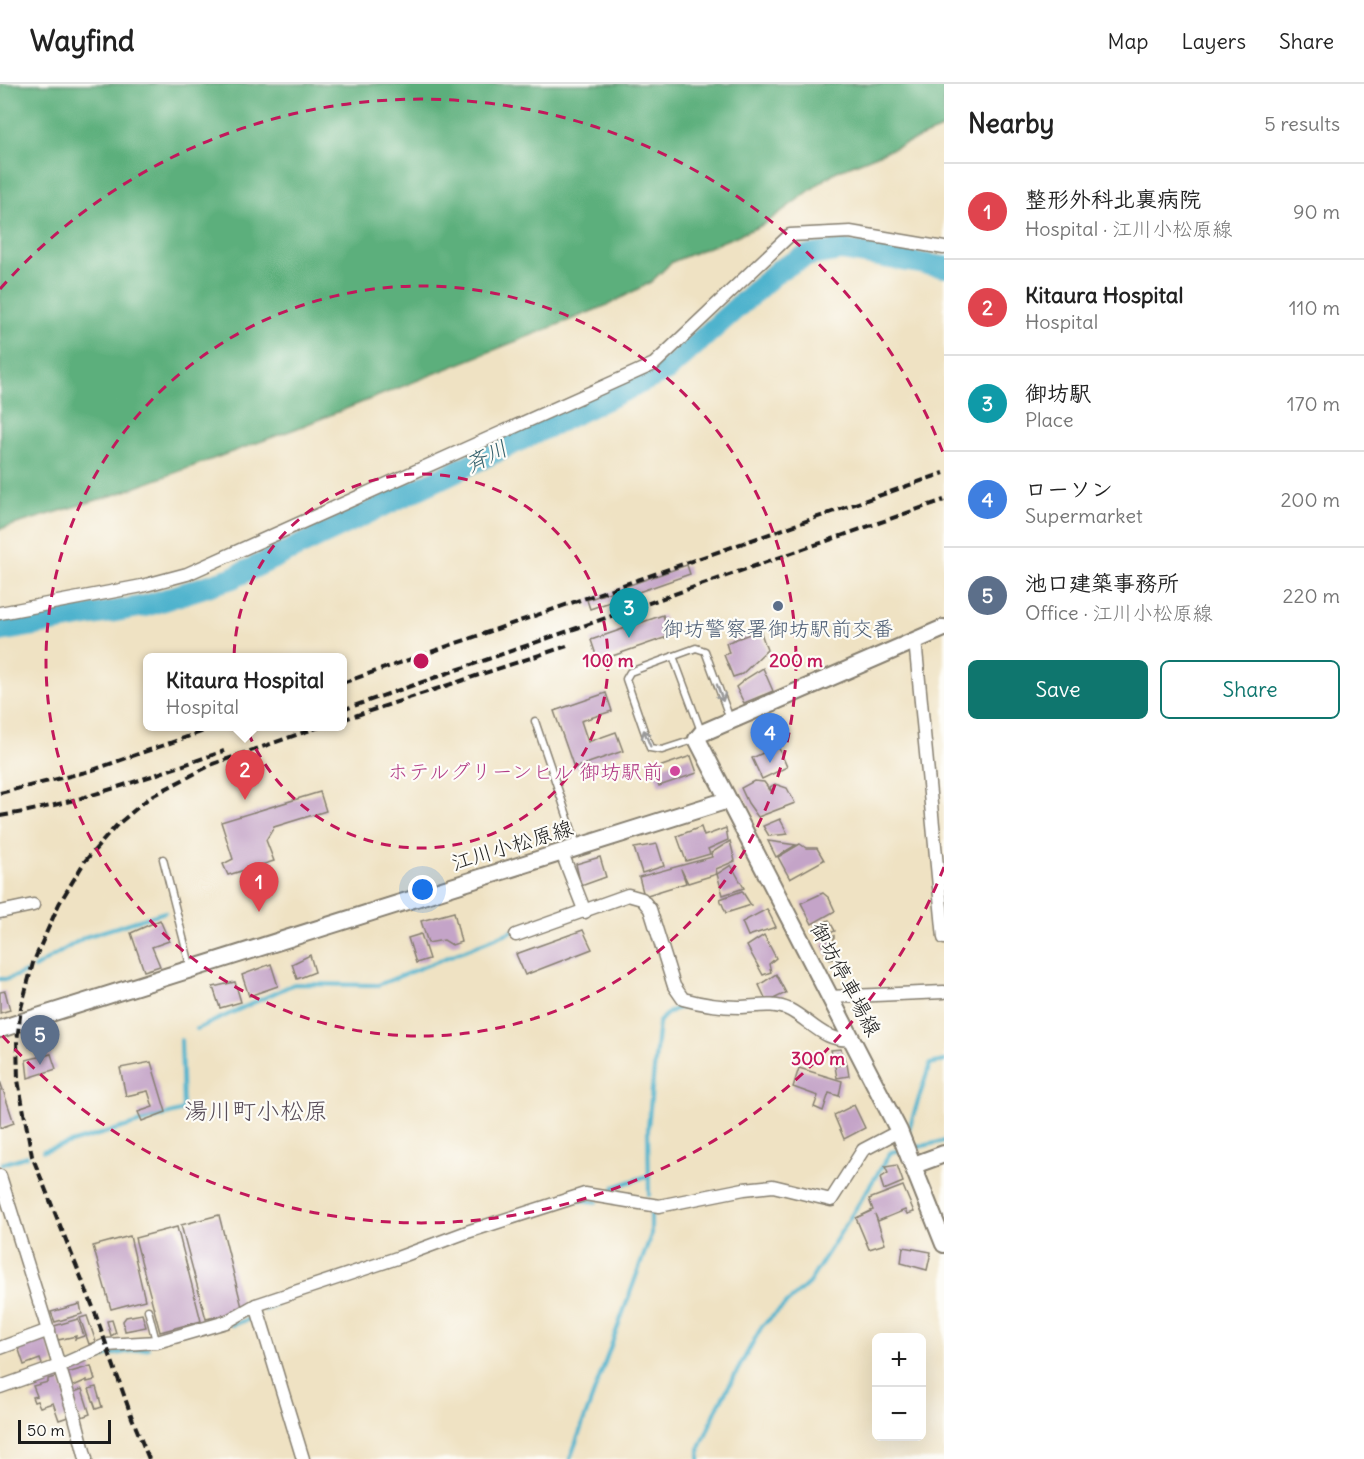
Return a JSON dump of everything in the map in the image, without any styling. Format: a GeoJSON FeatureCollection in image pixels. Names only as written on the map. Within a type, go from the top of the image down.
{"type":"FeatureCollection","features":[{"type":"Feature","properties":{"kind":"main road"},"geometry":{"type":"LineString","coordinates":[[699,736],[944,628]]}},
{"type":"Feature","properties":{"kind":"main road","name":"御坊停車場線"},"geometry":{"type":"LineString","coordinates":[[699,736],[728,800],[899,1131],[944,1243]]}},
{"type":"Feature","properties":{"kind":"main road","name":"江川小松原線"},"geometry":{"type":"LineString","coordinates":[[0,1029],[728,800]]}},
{"type":"Feature","properties":{"kind":"main road"},"geometry":{"type":"LineString","coordinates":[[914,1166],[944,1154]]}},
{"type":"Feature","properties":{"kind":"street"},"geometry":{"type":"LineString","coordinates":[[0,613],[142,586],[187,574],[654,364],[790,235],[850,232],[944,249]]}},
{"type":"Feature","properties":{"kind":"street"},"geometry":{"type":"LineString","coordinates":[[915,640],[944,938]]}},
{"type":"Feature","properties":{"kind":"street"},"geometry":{"type":"LineString","coordinates":[[570,851],[585,912]]}},
{"type":"Feature","properties":{"kind":"street"},"geometry":{"type":"LineString","coordinates":[[516,935],[628,895],[642,898],[650,909],[674,986],[683,999],[737,1007],[771,1005],[789,1010],[827,1036],[841,1041],[852,1039]]}},
{"type":"Feature","properties":{"kind":"street"},"geometry":{"type":"LineString","coordinates":[[0,912],[33,905]]}},
{"type":"Feature","properties":{"kind":"street"},"geometry":{"type":"LineString","coordinates":[[829,997],[944,992]]}},
{"type":"Feature","properties":{"kind":"street"},"geometry":{"type":"LineString","coordinates":[[0,1386],[59,1366],[106,1345],[157,1342],[226,1322],[256,1305],[585,1194],[659,1206],[744,1189],[773,1186],[831,1200],[863,1150],[899,1131]]}},
{"type":"Feature","properties":{"kind":"street"},"geometry":{"type":"LineString","coordinates":[[0,1176],[49,1330],[86,1459]]}},
{"type":"Feature","properties":{"kind":"street"},"geometry":{"type":"LineString","coordinates":[[256,1305],[303,1459]]}},
{"type":"Feature","properties":{"kind":"street"},"geometry":{"type":"LineString","coordinates":[[0,1348],[49,1330]]}},
{"type":"Feature","properties":{"kind":"lane"},"geometry":{"type":"LineString","coordinates":[[673,656],[699,736],[662,750],[650,747],[626,679],[630,672],[673,656],[696,648],[705,651],[731,720]]}},
{"type":"Feature","properties":{"kind":"lane"},"geometry":{"type":"LineString","coordinates":[[535,720],[570,851]]}},
{"type":"Feature","properties":{"kind":"lane"},"geometry":{"type":"LineString","coordinates":[[163,859],[191,970]]}},
{"type":"Feature","properties":{"kind":"lane"},"geometry":{"type":"LineString","coordinates":[[148,1310],[157,1342]]}},
{"type":"Feature","properties":{"kind":"green space"},"geometry":{"type":"Polygon","coordinates":[[[0,84],[944,84],[944,128],[835,172],[763,225],[672,262],[651,282],[610,304],[295,429],[117,494],[0,529],[0,84]]]}},
{"type":"Feature","properties":{"kind":"building"},"geometry":{"type":"Polygon","coordinates":[[[687,565],[690,574],[590,609],[587,600],[687,565]]]}},
{"type":"Feature","properties":{"kind":"building"},"geometry":{"type":"Polygon","coordinates":[[[663,615],[666,625],[663,626],[667,637],[598,661],[591,640],[663,615]]]}},
{"type":"Feature","properties":{"kind":"building"},"geometry":{"type":"Polygon","coordinates":[[[760,630],[767,650],[742,674],[733,677],[724,655],[729,653],[726,643],[760,630]]]}},
{"type":"Feature","properties":{"kind":"building"},"geometry":{"type":"Polygon","coordinates":[[[763,668],[773,691],[744,703],[736,687],[763,668]]]}},
{"type":"Feature","properties":{"kind":"building"},"geometry":{"type":"Polygon","coordinates":[[[606,693],[612,711],[581,721],[588,742],[616,732],[623,751],[574,768],[554,711],[606,693]]]}},
{"type":"Feature","properties":{"kind":"building"},"geometry":{"type":"Polygon","coordinates":[[[778,746],[787,767],[762,779],[752,758],[778,746]]]}},
{"type":"Feature","properties":{"kind":"building","name":"ホテルグリーンヒル 御坊駅前"},"geometry":{"type":"Polygon","coordinates":[[[691,756],[697,773],[659,786],[653,769],[691,756]]]}},
{"type":"Feature","properties":{"kind":"building"},"geometry":{"type":"Polygon","coordinates":[[[754,781],[764,782],[773,794],[770,787],[775,784],[787,788],[795,803],[758,817],[741,788],[754,781]]]}},
{"type":"Feature","properties":{"kind":"building"},"geometry":{"type":"Polygon","coordinates":[[[320,792],[326,811],[274,827],[266,840],[274,861],[228,875],[223,864],[233,859],[221,822],[320,792]]]}},
{"type":"Feature","properties":{"kind":"building"},"geometry":{"type":"Polygon","coordinates":[[[780,819],[788,834],[769,836],[763,826],[780,819]]]}},
{"type":"Feature","properties":{"kind":"building"},"geometry":{"type":"Polygon","coordinates":[[[701,827],[704,836],[726,828],[728,840],[708,849],[710,854],[686,861],[677,836],[701,827]]]}},
{"type":"Feature","properties":{"kind":"building"},"geometry":{"type":"Polygon","coordinates":[[[730,841],[735,861],[716,869],[717,874],[688,883],[681,869],[686,883],[644,896],[639,877],[712,857],[711,853],[730,841]]]}},
{"type":"Feature","properties":{"kind":"building"},"geometry":{"type":"Polygon","coordinates":[[[768,841],[796,845],[776,857],[768,841]]]}},
{"type":"Feature","properties":{"kind":"building"},"geometry":{"type":"Polygon","coordinates":[[[657,844],[664,866],[642,873],[634,848],[657,844]]]}},
{"type":"Feature","properties":{"kind":"building"},"geometry":{"type":"Polygon","coordinates":[[[800,844],[806,848],[817,848],[824,860],[790,879],[778,857],[800,844]]]}},
{"type":"Feature","properties":{"kind":"building"},"geometry":{"type":"Polygon","coordinates":[[[600,857],[606,877],[581,886],[576,864],[600,857]]]}},
{"type":"Feature","properties":{"kind":"building"},"geometry":{"type":"Polygon","coordinates":[[[731,865],[744,888],[723,895],[717,874],[731,865]]]}},
{"type":"Feature","properties":{"kind":"building"},"geometry":{"type":"Polygon","coordinates":[[[742,891],[751,905],[726,913],[720,899],[742,891]]]}},
{"type":"Feature","properties":{"kind":"building"},"geometry":{"type":"Polygon","coordinates":[[[823,893],[829,898],[835,911],[812,924],[801,903],[823,893]]]}},
{"type":"Feature","properties":{"kind":"building"},"geometry":{"type":"Polygon","coordinates":[[[767,909],[776,927],[748,936],[742,922],[767,909]]]}},
{"type":"Feature","properties":{"kind":"building"},"geometry":{"type":"Polygon","coordinates":[[[454,912],[461,942],[452,945],[444,940],[428,943],[421,921],[454,912]]]}},
{"type":"Feature","properties":{"kind":"building"},"geometry":{"type":"Polygon","coordinates":[[[160,920],[169,941],[152,947],[160,966],[144,971],[131,933],[160,920]]]}},
{"type":"Feature","properties":{"kind":"building"},"geometry":{"type":"Polygon","coordinates":[[[829,920],[835,931],[821,937],[816,926],[829,920]]]}},
{"type":"Feature","properties":{"kind":"building"},"geometry":{"type":"Polygon","coordinates":[[[583,930],[592,949],[525,975],[516,954],[583,930]]]}},
{"type":"Feature","properties":{"kind":"building"},"geometry":{"type":"Polygon","coordinates":[[[421,934],[429,959],[416,963],[408,938],[421,934]]]}},
{"type":"Feature","properties":{"kind":"building"},"geometry":{"type":"Polygon","coordinates":[[[764,935],[776,958],[769,964],[771,972],[763,975],[747,946],[764,935]]]}},
{"type":"Feature","properties":{"kind":"building"},"geometry":{"type":"Polygon","coordinates":[[[834,936],[834,959],[830,960],[822,944],[834,936]]]}},
{"type":"Feature","properties":{"kind":"building"},"geometry":{"type":"Polygon","coordinates":[[[310,955],[315,972],[297,979],[292,964],[310,955]]]}},
{"type":"Feature","properties":{"kind":"building"},"geometry":{"type":"Polygon","coordinates":[[[271,964],[278,986],[249,996],[242,975],[271,964]]]}},
{"type":"Feature","properties":{"kind":"building"},"geometry":{"type":"Polygon","coordinates":[[[776,974],[786,993],[767,1002],[759,985],[776,974]]]}},
{"type":"Feature","properties":{"kind":"building"},"geometry":{"type":"Polygon","coordinates":[[[235,982],[241,1002],[220,1008],[213,987],[235,982]]]}},
{"type":"Feature","properties":{"kind":"building"},"geometry":{"type":"Polygon","coordinates":[[[5,991],[10,1010],[0,1013],[0,992],[5,991]]]}},
{"type":"Feature","properties":{"kind":"building"},"geometry":{"type":"Polygon","coordinates":[[[841,1049],[846,1063],[834,1064],[831,1050],[841,1049]]]}},
{"type":"Feature","properties":{"kind":"building"},"geometry":{"type":"Polygon","coordinates":[[[51,1054],[56,1069],[28,1078],[26,1060],[51,1054]]]}},
{"type":"Feature","properties":{"kind":"building"},"geometry":{"type":"Polygon","coordinates":[[[151,1062],[166,1112],[142,1121],[138,1112],[153,1107],[148,1091],[126,1096],[120,1068],[151,1062]]]}},
{"type":"Feature","properties":{"kind":"building"},"geometry":{"type":"Polygon","coordinates":[[[847,1064],[849,1076],[837,1078],[835,1066],[847,1064]]]}},
{"type":"Feature","properties":{"kind":"building"},"geometry":{"type":"Polygon","coordinates":[[[799,1068],[842,1081],[839,1096],[829,1093],[823,1111],[814,1107],[818,1096],[793,1087],[799,1068]]]}},
{"type":"Feature","properties":{"kind":"building"},"geometry":{"type":"Polygon","coordinates":[[[0,1081],[14,1123],[0,1128],[0,1081]]]}},
{"type":"Feature","properties":{"kind":"building"},"geometry":{"type":"Polygon","coordinates":[[[854,1105],[865,1128],[844,1139],[834,1115],[854,1105]]]}},
{"type":"Feature","properties":{"kind":"building"},"geometry":{"type":"Polygon","coordinates":[[[897,1165],[903,1182],[884,1190],[880,1178],[888,1173],[885,1167],[897,1165]]]}},
{"type":"Feature","properties":{"kind":"building"},"geometry":{"type":"Polygon","coordinates":[[[903,1186],[914,1212],[907,1214],[905,1210],[878,1221],[875,1214],[885,1244],[869,1249],[856,1218],[873,1210],[869,1199],[903,1186]]]}},
{"type":"Feature","properties":{"kind":"building"},"geometry":{"type":"Polygon","coordinates":[[[219,1215],[242,1307],[227,1314],[206,1319],[181,1225],[219,1215]]]}},
{"type":"Feature","properties":{"kind":"building"},"geometry":{"type":"Polygon","coordinates":[[[177,1227],[201,1321],[160,1332],[135,1238],[177,1227]]]}},
{"type":"Feature","properties":{"kind":"building"},"geometry":{"type":"Polygon","coordinates":[[[130,1236],[145,1300],[111,1309],[93,1246],[130,1236]]]}},
{"type":"Feature","properties":{"kind":"building"},"geometry":{"type":"Polygon","coordinates":[[[903,1247],[931,1252],[927,1270],[901,1263],[903,1247]]]}},
{"type":"Feature","properties":{"kind":"building"},"geometry":{"type":"Polygon","coordinates":[[[80,1304],[82,1314],[55,1322],[51,1312],[80,1304]]]}},
{"type":"Feature","properties":{"kind":"building"},"geometry":{"type":"Polygon","coordinates":[[[142,1314],[146,1327],[125,1331],[123,1321],[126,1317],[142,1314]]]}},
{"type":"Feature","properties":{"kind":"building"},"geometry":{"type":"Polygon","coordinates":[[[87,1316],[96,1342],[89,1344],[80,1318],[87,1316]]]}},
{"type":"Feature","properties":{"kind":"building"},"geometry":{"type":"Polygon","coordinates":[[[78,1319],[84,1336],[58,1340],[54,1326],[78,1319]]]}},
{"type":"Feature","properties":{"kind":"building"},"geometry":{"type":"Polygon","coordinates":[[[112,1320],[116,1333],[111,1336],[107,1321],[112,1320]]]}},
{"type":"Feature","properties":{"kind":"building"},"geometry":{"type":"Polygon","coordinates":[[[46,1337],[54,1363],[43,1367],[40,1359],[24,1365],[18,1347],[46,1337]]]}},
{"type":"Feature","properties":{"kind":"building"},"geometry":{"type":"Polygon","coordinates":[[[91,1366],[95,1380],[87,1382],[87,1380],[69,1388],[64,1374],[91,1366]]]}},
{"type":"Feature","properties":{"kind":"building"},"geometry":{"type":"Polygon","coordinates":[[[58,1376],[74,1415],[59,1420],[53,1403],[40,1407],[32,1397],[37,1396],[33,1386],[48,1382],[48,1379],[58,1376]]]}},
{"type":"Feature","properties":{"kind":"building"},"geometry":{"type":"Polygon","coordinates":[[[96,1387],[102,1407],[96,1409],[89,1389],[96,1387]]]}},
{"type":"Feature","properties":{"kind":"building"},"geometry":{"type":"Polygon","coordinates":[[[82,1389],[90,1414],[79,1418],[70,1394],[82,1389]]]}},
{"type":"Feature","properties":{"kind":"waterway","name":"斉川"},"geometry":{"type":"LineString","coordinates":[[0,631],[145,606],[232,578],[667,370],[779,270],[806,256],[841,250],[944,267]]}},
{"type":"Feature","properties":{"kind":"waterway"},"geometry":{"type":"LineString","coordinates":[[34,968],[85,937],[165,912]]}},
{"type":"Feature","properties":{"kind":"waterway"},"geometry":{"type":"LineString","coordinates":[[197,1029],[294,984],[378,985],[515,930]]}},
{"type":"Feature","properties":{"kind":"waterway"},"geometry":{"type":"LineString","coordinates":[[0,979],[8,979],[26,972]]}},
{"type":"Feature","properties":{"kind":"waterway"},"geometry":{"type":"LineString","coordinates":[[649,1195],[648,1127],[659,1022],[673,1010],[692,1007]]}},
{"type":"Feature","properties":{"kind":"waterway"},"geometry":{"type":"LineString","coordinates":[[43,1151],[183,1110],[181,1040]]}},
{"type":"Feature","properties":{"kind":"waterway"},"geometry":{"type":"LineString","coordinates":[[907,1135],[930,1064],[944,1061]]}},
{"type":"Feature","properties":{"kind":"waterway"},"geometry":{"type":"LineString","coordinates":[[910,1149],[944,1141]]}},
{"type":"Feature","properties":{"kind":"waterway"},"geometry":{"type":"LineString","coordinates":[[699,1459],[700,1448],[718,1406],[762,1326],[809,1283],[891,1152],[902,1150]]}},
{"type":"Feature","properties":{"kind":"waterway"},"geometry":{"type":"LineString","coordinates":[[2,1164],[27,1156]]}},
{"type":"Feature","properties":{"kind":"waterway"},"geometry":{"type":"LineString","coordinates":[[611,1195],[614,1187],[647,1176]]}},
{"type":"Feature","properties":{"kind":"waterway"},"geometry":{"type":"LineString","coordinates":[[580,1200],[597,1202]]}},
{"type":"Feature","properties":{"kind":"waterway"},"geometry":{"type":"LineString","coordinates":[[570,1459],[651,1235],[651,1210]]}},
{"type":"Feature","properties":{"kind":"waterway"},"geometry":{"type":"LineString","coordinates":[[265,1310],[275,1304]]}},
{"type":"Feature","properties":{"kind":"waterway"},"geometry":{"type":"LineString","coordinates":[[231,1325],[253,1318]]}},
{"type":"Feature","properties":{"kind":"waterway"},"geometry":{"type":"LineString","coordinates":[[68,1368],[110,1355],[148,1348]]}},
{"type":"Feature","properties":{"kind":"railway"},"geometry":{"type":"LineString","coordinates":[[347,681],[944,473]]}},
{"type":"Feature","properties":{"kind":"railway"},"geometry":{"type":"LineString","coordinates":[[347,708],[944,500]]}},
{"type":"Feature","properties":{"kind":"railway"},"geometry":{"type":"LineString","coordinates":[[347,718],[567,646]]}},
{"type":"Feature","properties":{"kind":"railway"},"geometry":{"type":"LineString","coordinates":[[0,793],[90,771],[204,731]]}},
{"type":"Feature","properties":{"kind":"railway"},"geometry":{"type":"LineString","coordinates":[[149,1459],[93,1307],[32,1156],[18,1080],[17,1041],[21,1008],[33,963],[59,904],[85,861],[116,826],[150,797],[213,764],[308,731]]}},
{"type":"Feature","properties":{"kind":"railway"},"geometry":{"type":"LineString","coordinates":[[0,816],[85,797],[224,751]]}},
{"type":"Feature","properties":{"kind":"place","name":"御坊警察署御坊駅前交番"},"geometry":{"type":"Point","coordinates":[778,606]}},
{"type":"Feature","properties":{"kind":"place","name":"御坊駅"},"geometry":{"type":"Point","coordinates":[629,638]}},
{"type":"Feature","properties":{"kind":"place","name":"ローソン"},"geometry":{"type":"Point","coordinates":[770,763]}},
{"type":"Feature","properties":{"kind":"place","name":"ホテルグリーンヒル 御坊駅前"},"geometry":{"type":"Point","coordinates":[675,771]}},
{"type":"Feature","properties":{"kind":"place","name":"Kitaura Hospital"},"geometry":{"type":"Point","coordinates":[245,800]}},
{"type":"Feature","properties":{"kind":"place","name":"整形外科北裏病院"},"geometry":{"type":"Point","coordinates":[259,912]}},
{"type":"Feature","properties":{"kind":"place","name":"池口建築事務所"},"geometry":{"type":"Point","coordinates":[40,1065]}},
{"type":"Feature","properties":{"kind":"district","name":"湯川町小松原"},"geometry":{"type":"Point","coordinates":[256,1110]}}]}
